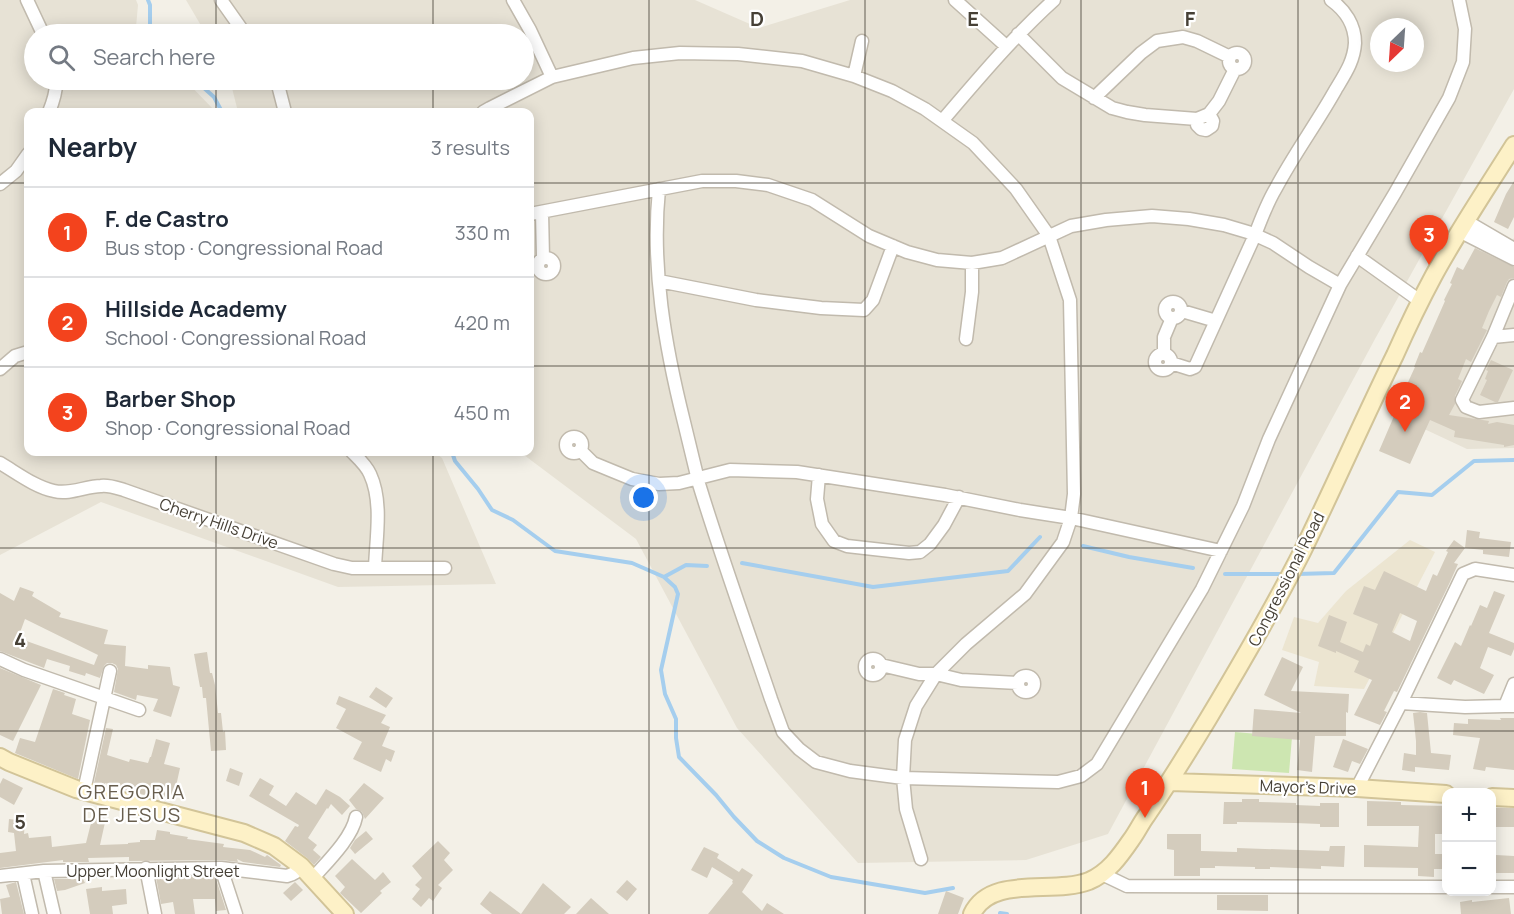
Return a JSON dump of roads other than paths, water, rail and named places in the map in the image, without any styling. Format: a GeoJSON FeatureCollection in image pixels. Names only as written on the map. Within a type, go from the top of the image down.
{"type":"FeatureCollection","features":[{"type":"Feature","properties":{"kind":"main road","name":"Congressional Road"},"geometry":{"type":"LineString","coordinates":[[972,914],[979,902],[1006,889],[1069,886],[1087,882],[1102,874],[1132,839],[1170,782],[1279,597],[1420,301],[1462,226],[1514,145]]}},
{"type":"Feature","properties":{"kind":"main road"},"geometry":{"type":"LineString","coordinates":[[0,757],[84,791],[244,832],[274,846],[307,872],[345,914]]}},
{"type":"Feature","properties":{"kind":"main road","name":"Mayor's Drive"},"geometry":{"type":"LineString","coordinates":[[1170,782],[1357,788],[1442,794]]}},
{"type":"Feature","properties":{"kind":"main road"},"geometry":{"type":"LineString","coordinates":[[1496,796],[1514,798]]}},
{"type":"Feature","properties":{"kind":"street"},"geometry":{"type":"LineString","coordinates":[[27,0],[38,24]]}},
{"type":"Feature","properties":{"kind":"street"},"geometry":{"type":"LineString","coordinates":[[221,0],[238,24]]}},
{"type":"Feature","properties":{"kind":"street"},"geometry":{"type":"LineString","coordinates":[[513,0],[527,24]]}},
{"type":"Feature","properties":{"kind":"street"},"geometry":{"type":"LineString","coordinates":[[955,0],[1006,46]]}},
{"type":"Feature","properties":{"kind":"street"},"geometry":{"type":"LineString","coordinates":[[942,121],[1006,46],[1054,0]]}},
{"type":"Feature","properties":{"kind":"street"},"geometry":{"type":"LineString","coordinates":[[1216,321],[1177,314],[1164,337],[1168,359],[1190,369],[1196,367],[1276,187],[1327,107],[1352,61],[1355,42],[1351,23],[1341,8],[1331,0]]}},
{"type":"Feature","properties":{"kind":"street"},"geometry":{"type":"LineString","coordinates":[[659,189],[656,219],[659,281],[664,328],[674,380],[698,477],[783,732],[799,749],[816,762],[850,771],[903,778],[1058,782],[1081,776],[1097,764],[1202,589],[1243,506],[1269,439],[1340,285],[1449,98],[1463,62],[1465,29],[1459,0]]}},
{"type":"Feature","properties":{"kind":"street"},"geometry":{"type":"LineString","coordinates":[[1018,34],[1062,78],[1094,98],[1112,108],[1127,112],[1203,116],[1219,101],[1235,69],[1229,63],[1230,57],[1197,41],[1183,37],[1157,42],[1141,52],[1094,98]]}},
{"type":"Feature","properties":{"kind":"street"},"geometry":{"type":"LineString","coordinates":[[534,39],[552,77]]}},
{"type":"Feature","properties":{"kind":"street"},"geometry":{"type":"LineString","coordinates":[[854,76],[862,40]]}},
{"type":"Feature","properties":{"kind":"street"},"geometry":{"type":"LineString","coordinates":[[534,86],[552,77],[633,58],[680,53],[738,54],[802,61],[854,76],[925,109],[973,143],[1016,189],[1049,236],[1070,300],[1074,494],[1071,518],[1063,542],[1025,594],[966,644],[936,674],[916,706],[905,740],[903,778],[906,809],[921,859]]}},
{"type":"Feature","properties":{"kind":"street"},"geometry":{"type":"LineString","coordinates":[[51,108],[55,90]]}},
{"type":"Feature","properties":{"kind":"street"},"geometry":{"type":"LineString","coordinates":[[279,90],[284,108]]}},
{"type":"Feature","properties":{"kind":"street"},"geometry":{"type":"LineString","coordinates":[[491,108],[526,90]]}},
{"type":"Feature","properties":{"kind":"street"},"geometry":{"type":"LineString","coordinates":[[0,184],[16,171],[24,160]]}},
{"type":"Feature","properties":{"kind":"street"},"geometry":{"type":"LineString","coordinates":[[543,258],[536,213],[702,181],[736,181],[768,185],[812,201],[869,236],[907,252],[937,260],[972,263],[1002,258],[1071,226],[1152,216],[1224,225],[1256,235],[1273,243],[1340,285]]}},
{"type":"Feature","properties":{"kind":"street"},"geometry":{"type":"LineString","coordinates":[[1462,226],[1514,249]]}},
{"type":"Feature","properties":{"kind":"street"},"geometry":{"type":"LineString","coordinates":[[1462,226],[1514,259]]}},
{"type":"Feature","properties":{"kind":"street"},"geometry":{"type":"LineString","coordinates":[[659,281],[756,300],[822,308],[864,310],[873,300],[893,246]]}},
{"type":"Feature","properties":{"kind":"street"},"geometry":{"type":"LineString","coordinates":[[1357,256],[1420,301]]}},
{"type":"Feature","properties":{"kind":"street"},"geometry":{"type":"LineString","coordinates":[[966,339],[972,292],[972,263]]}},
{"type":"Feature","properties":{"kind":"street"},"geometry":{"type":"LineString","coordinates":[[1514,286],[1493,337],[1462,400],[1466,407],[1479,412],[1514,408]]}},
{"type":"Feature","properties":{"kind":"street"},"geometry":{"type":"LineString","coordinates":[[1493,337],[1514,335]]}},
{"type":"Feature","properties":{"kind":"street"},"geometry":{"type":"LineString","coordinates":[[0,369],[15,356],[24,353]]}},
{"type":"Feature","properties":{"kind":"street"},"geometry":{"type":"LineString","coordinates":[[580,450],[593,463],[632,479],[659,484],[679,483],[730,470],[797,472],[1071,518],[1221,550]]}},
{"type":"Feature","properties":{"kind":"street"},"geometry":{"type":"LineString","coordinates":[[357,456],[369,472],[376,490],[375,568]]}},
{"type":"Feature","properties":{"kind":"street","name":"Cherry Hills Drive"},"geometry":{"type":"LineString","coordinates":[[0,463],[40,486],[56,492],[104,485],[124,490],[334,564],[352,568],[445,568]]}},
{"type":"Feature","properties":{"kind":"street"},"geometry":{"type":"LineString","coordinates":[[819,475],[817,499],[822,524],[834,541],[847,546],[909,553],[920,552],[930,544],[944,525],[959,498]]}},
{"type":"Feature","properties":{"kind":"street"},"geometry":{"type":"LineString","coordinates":[[1357,788],[1463,574],[1475,569],[1514,575]]}},
{"type":"Feature","properties":{"kind":"street"},"geometry":{"type":"LineString","coordinates":[[0,659],[24,670],[139,710]]}},
{"type":"Feature","properties":{"kind":"street"},"geometry":{"type":"LineString","coordinates":[[881,665],[919,674],[936,674],[961,680],[1018,683]]}},
{"type":"Feature","properties":{"kind":"street"},"geometry":{"type":"LineString","coordinates":[[84,791],[110,671]]}},
{"type":"Feature","properties":{"kind":"street"},"geometry":{"type":"LineString","coordinates":[[1401,703],[1465,707],[1509,706],[1514,684]]}},
{"type":"Feature","properties":{"kind":"street"},"geometry":{"type":"LineString","coordinates":[[307,872],[347,837],[356,817]]}},
{"type":"Feature","properties":{"kind":"street"},"geometry":{"type":"LineString","coordinates":[[146,868],[154,914]]}},
{"type":"Feature","properties":{"kind":"street","name":"Upper Moonlight Street"},"geometry":{"type":"LineString","coordinates":[[0,876],[45,871],[146,868],[221,868],[287,876],[297,872],[307,872]]}},
{"type":"Feature","properties":{"kind":"street"},"geometry":{"type":"LineString","coordinates":[[221,868],[236,914]]}},
{"type":"Feature","properties":{"kind":"street"},"geometry":{"type":"LineString","coordinates":[[45,871],[54,914]]}},
{"type":"Feature","properties":{"kind":"street"},"geometry":{"type":"LineString","coordinates":[[22,874],[32,914]]}},
{"type":"Feature","properties":{"kind":"street"},"geometry":{"type":"LineString","coordinates":[[1102,874],[1126,886],[1442,887]]}},
{"type":"Feature","properties":{"kind":"street"},"geometry":{"type":"LineString","coordinates":[[1496,887],[1514,887]]}},
{"type":"Feature","properties":{"kind":"waterway"},"geometry":{"type":"LineString","coordinates":[[148,0],[150,24]]}},
{"type":"Feature","properties":{"kind":"waterway"},"geometry":{"type":"LineString","coordinates":[[206,90],[214,97],[220,108]]}},
{"type":"Feature","properties":{"kind":"waterway"},"geometry":{"type":"LineString","coordinates":[[453,456],[492,510],[513,520],[555,551],[632,563],[664,577],[675,587],[678,594],[661,670],[665,694],[676,719],[679,757],[757,841],[784,858],[831,877],[925,893],[953,888]]}},
{"type":"Feature","properties":{"kind":"waterway"},"geometry":{"type":"LineString","coordinates":[[1297,574],[1334,573],[1398,492],[1432,495],[1474,461],[1514,460]]}},
{"type":"Feature","properties":{"kind":"waterway"},"geometry":{"type":"LineString","coordinates":[[742,563],[873,587],[1008,571],[1040,537]]}},
{"type":"Feature","properties":{"kind":"waterway"},"geometry":{"type":"LineString","coordinates":[[1083,546],[1193,568]]}},
{"type":"Feature","properties":{"kind":"waterway"},"geometry":{"type":"LineString","coordinates":[[664,577],[686,565],[707,566]]}},
{"type":"Feature","properties":{"kind":"waterway"},"geometry":{"type":"LineString","coordinates":[[1225,574],[1286,574]]}},
{"type":"Feature","properties":{"kind":"waterway"},"geometry":{"type":"LineString","coordinates":[[1000,913],[1007,914]]}},
{"type":"Feature","properties":{"kind":"place","name":"Barber Shop"},"geometry":{"type":"Point","coordinates":[1429,265]}},
{"type":"Feature","properties":{"kind":"place","name":"Hillside Academy"},"geometry":{"type":"Point","coordinates":[1405,432]}},
{"type":"Feature","properties":{"kind":"place","name":"F. de Castro"},"geometry":{"type":"Point","coordinates":[1145,818]}},
{"type":"Feature","properties":{"kind":"district","name":"GREGORIA DE JESUS"},"geometry":{"type":"Point","coordinates":[132,804]}}]}
